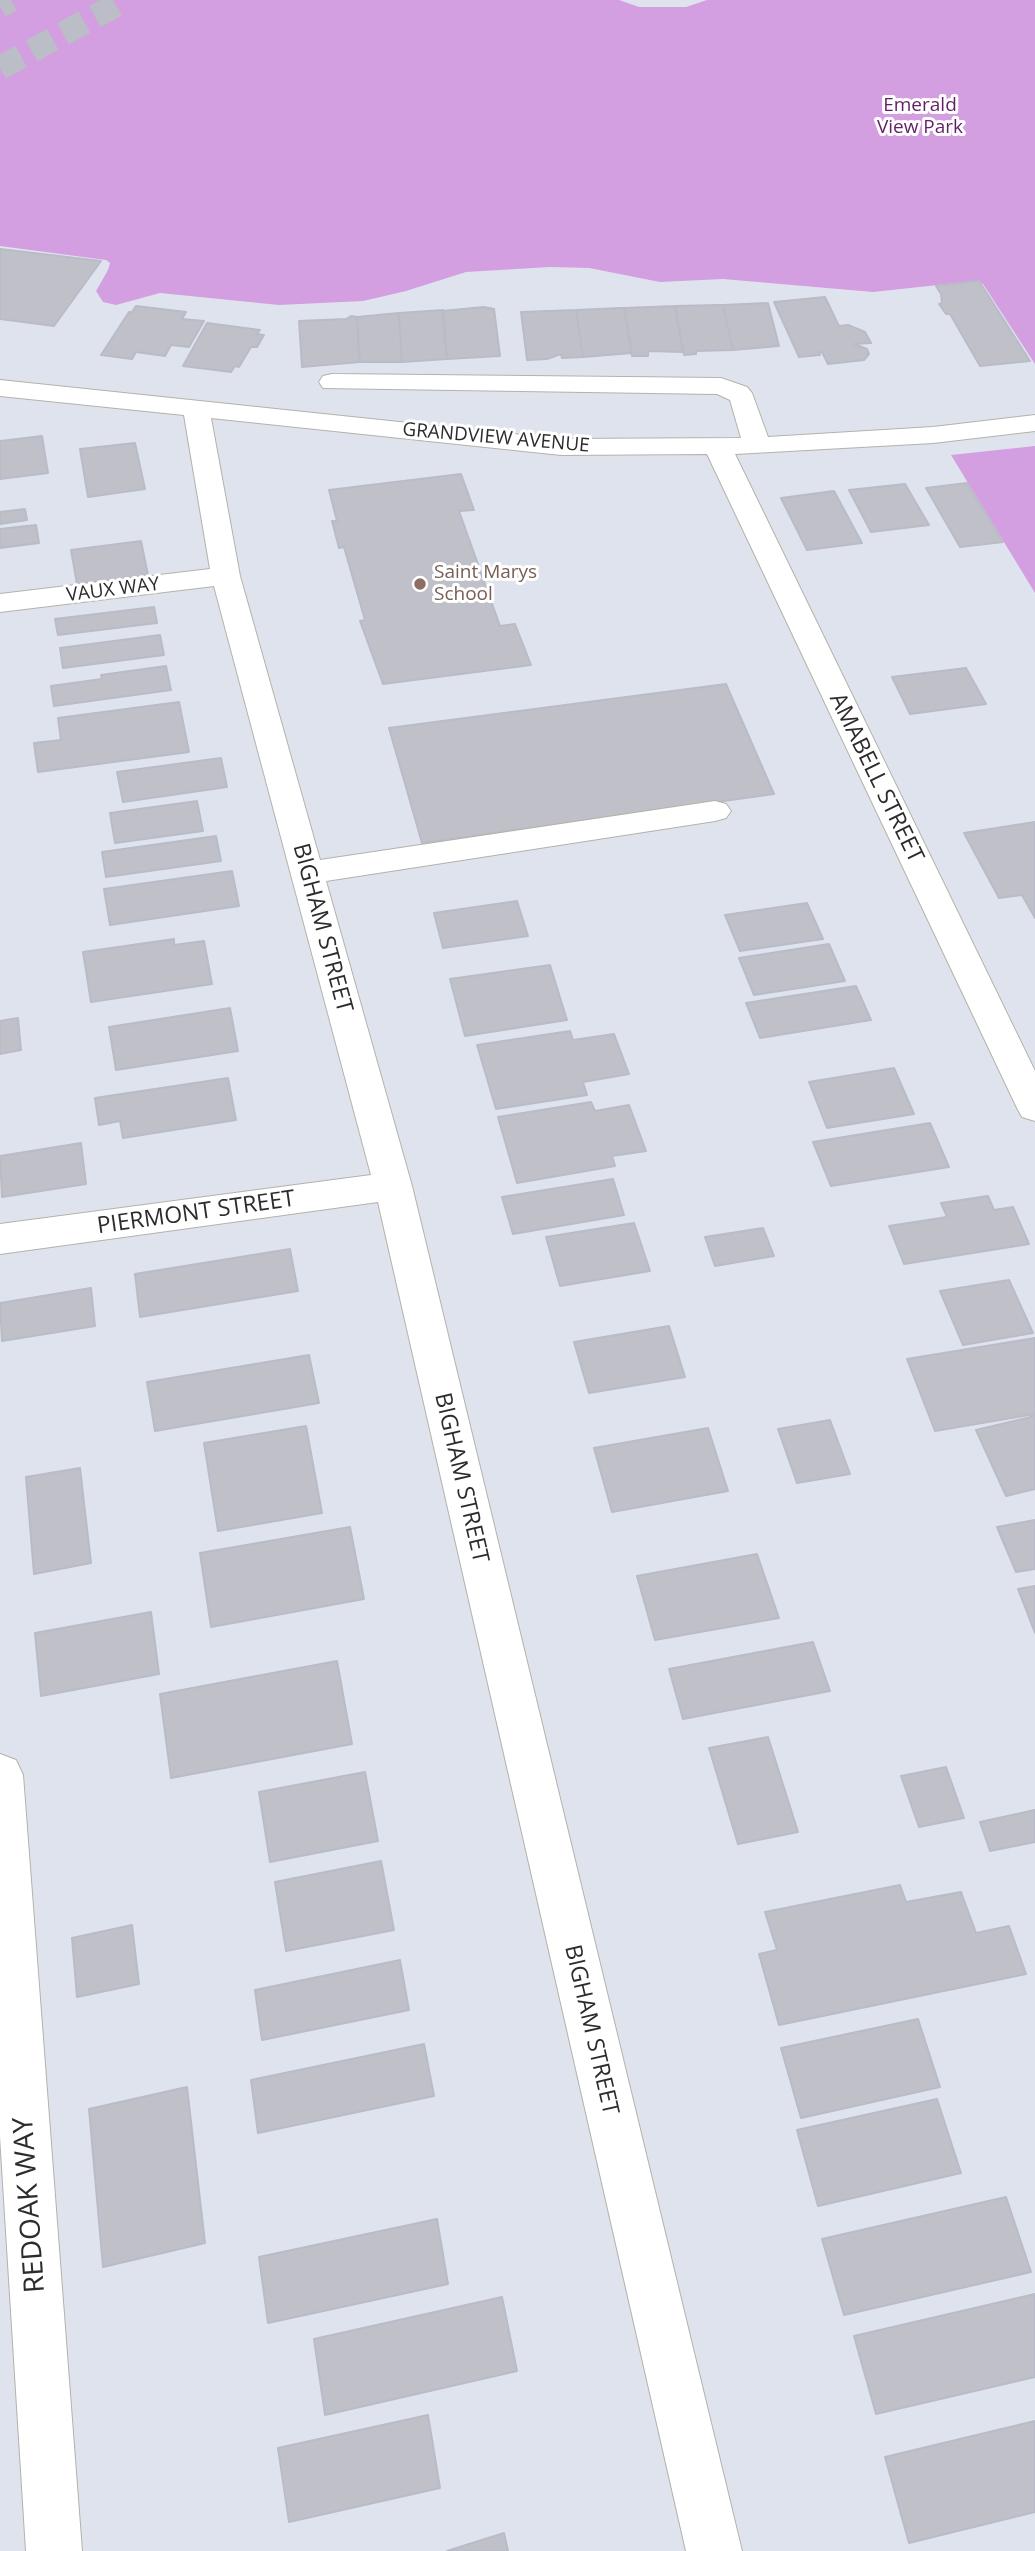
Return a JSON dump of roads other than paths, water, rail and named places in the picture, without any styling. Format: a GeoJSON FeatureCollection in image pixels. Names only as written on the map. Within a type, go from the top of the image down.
{"type":"FeatureCollection","features":[{"type":"Feature","properties":{"kind":"street"},"geometry":{"type":"LineString","coordinates":[[332,382],[721,386],[738,393],[743,399],[757,446]]}},
{"type":"Feature","properties":{"kind":"street","name":"GRANDVIEW AVENUE"},"geometry":{"type":"LineString","coordinates":[[0,388],[561,447],[718,448],[933,435],[1035,423]]}},
{"type":"Feature","properties":{"kind":"street","name":"BIGHAM STREET"},"geometry":{"type":"LineString","coordinates":[[196,409],[226,576],[393,1186],[714,2551]]}},
{"type":"Feature","properties":{"kind":"street","name":"AMABELL STREET"},"geometry":{"type":"LineString","coordinates":[[718,448],[1035,1108]]}},
{"type":"Feature","properties":{"kind":"street","name":"VAUX WAY"},"geometry":{"type":"LineString","coordinates":[[0,603],[226,576]]}},
{"type":"Feature","properties":{"kind":"street"},"geometry":{"type":"LineString","coordinates":[[307,873],[715,811]]}},
{"type":"Feature","properties":{"kind":"street","name":"PIERMONT STREET"},"geometry":{"type":"LineString","coordinates":[[0,1240],[393,1186]]}},
{"type":"Feature","properties":{"kind":"street","name":"REDOAK WAY"},"geometry":{"type":"LineString","coordinates":[[0,1775],[54,2551]]}},
{"type":"Feature","properties":{"kind":"tunnel"},"geometry":{"type":"LineString","coordinates":[[0,6],[11,0]]}},
{"type":"Feature","properties":{"kind":"tunnel"},"geometry":{"type":"LineString","coordinates":[[0,68],[125,0]]}},
{"type":"Feature","properties":{"kind":"place","name":"Saint Marys School"},"geometry":{"type":"Point","coordinates":[420,584]}},
{"type":"Feature","properties":{"kind":"park label","name":"Emerald View Park"},"geometry":{"type":"Point","coordinates":[920,117]}}]}
